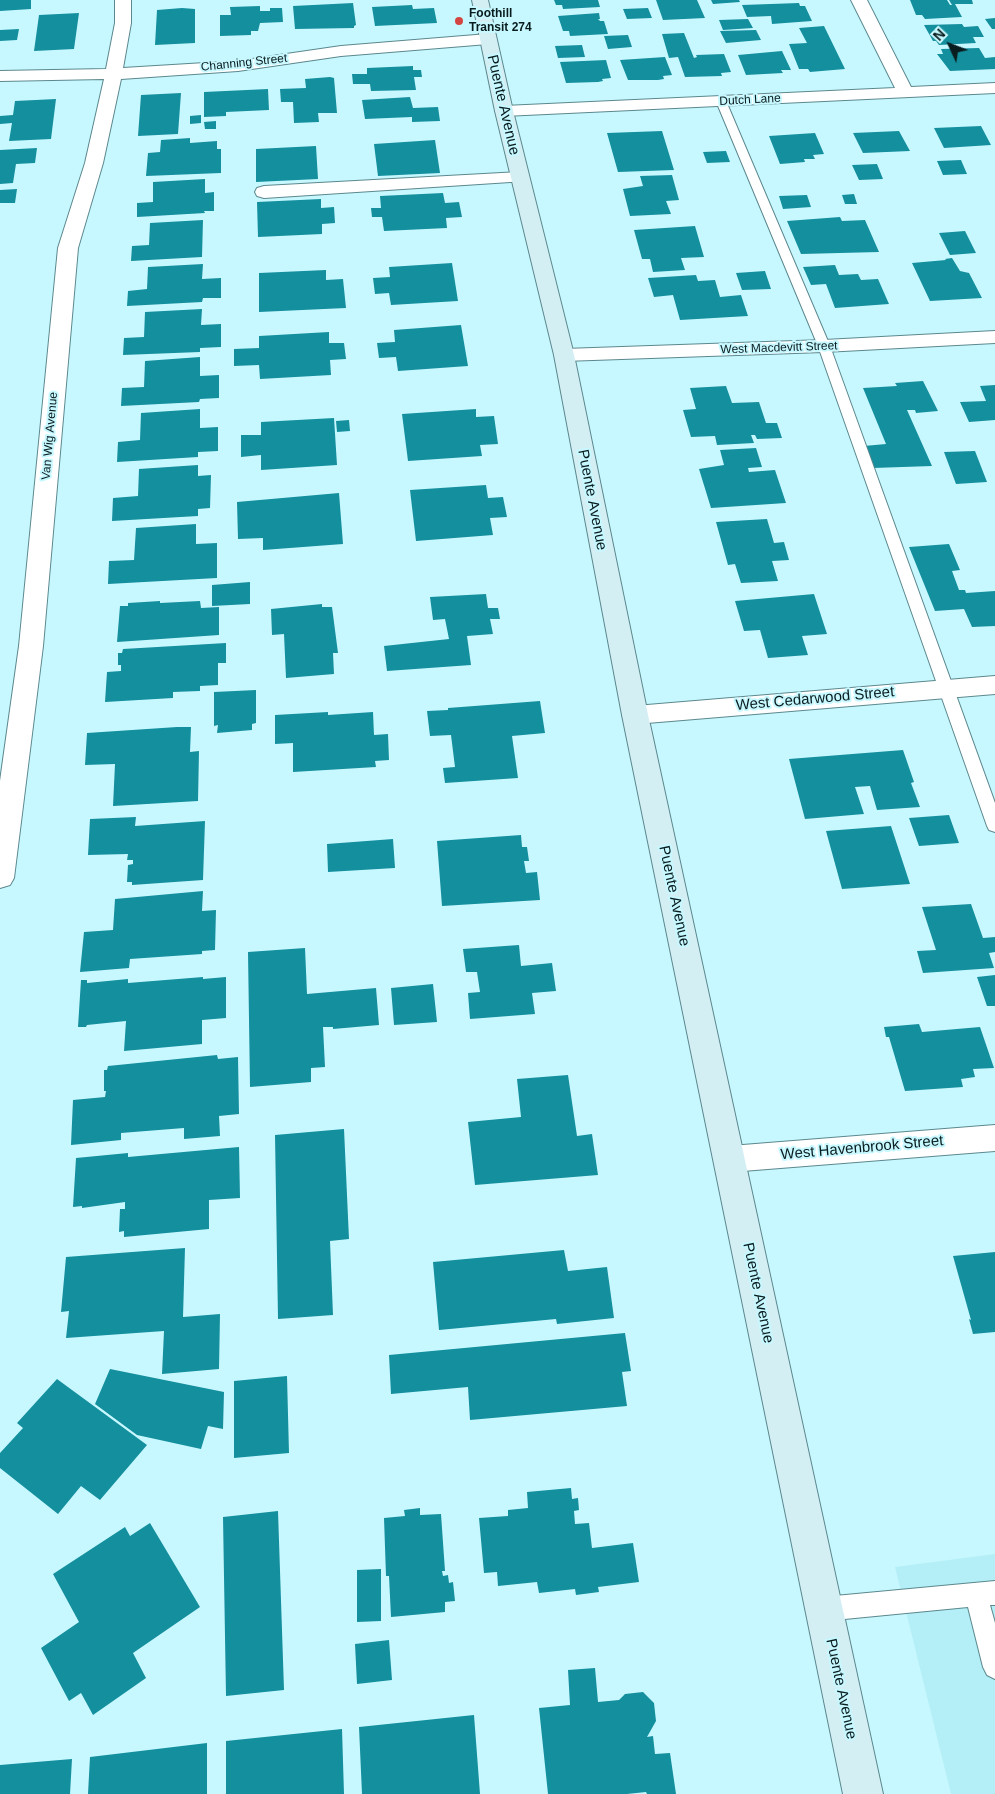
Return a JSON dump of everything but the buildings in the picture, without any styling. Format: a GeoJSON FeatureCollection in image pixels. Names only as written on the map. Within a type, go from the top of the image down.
{"type":"FeatureCollection","features":[{"type":"Feature","properties":{"kind":"main road","name":"Puente Avenue"},"geometry":{"type":"LineString","coordinates":[[480,0],[504,111],[564,355],[635,715],[863,1794]]}},
{"type":"Feature","properties":{"kind":"street","name":"Van Wig Avenue"},"geometry":{"type":"LineString","coordinates":[[0,878],[31,646],[68,248],[94,163],[114,74],[124,23],[123,0]]}},
{"type":"Feature","properties":{"kind":"street"},"geometry":{"type":"LineString","coordinates":[[859,0],[906,93]]}},
{"type":"Feature","properties":{"kind":"street","name":"Channing Street"},"geometry":{"type":"LineString","coordinates":[[0,76],[114,74],[238,66],[341,51],[488,39]]}},
{"type":"Feature","properties":{"kind":"street","name":"Dutch Lane"},"geometry":{"type":"LineString","coordinates":[[504,111],[995,88]]}},
{"type":"Feature","properties":{"kind":"street"},"geometry":{"type":"LineString","coordinates":[[264,192],[520,177]]}},
{"type":"Feature","properties":{"kind":"street","name":"West Macdevitt Street"},"geometry":{"type":"LineString","coordinates":[[564,355],[824,346],[995,336]]}},
{"type":"Feature","properties":{"kind":"street","name":"West Cedarwood Street"},"geometry":{"type":"LineString","coordinates":[[635,715],[995,685]]}},
{"type":"Feature","properties":{"kind":"street","name":"West Havenbrook Street"},"geometry":{"type":"LineString","coordinates":[[730,1159],[995,1138]]}},
{"type":"Feature","properties":{"kind":"lane"},"geometry":{"type":"LineString","coordinates":[[721,101],[824,346],[995,826]]}},
{"type":"Feature","properties":{"kind":"lane"},"geometry":{"type":"LineString","coordinates":[[824,1609],[986,1594],[995,1667]]}},
{"type":"Feature","properties":{"kind":"shaded area"},"geometry":{"type":"Polygon","coordinates":[[[995,1554],[995,1794],[951,1794],[895,1567],[995,1554]]]}},
{"type":"Feature","properties":{"kind":"place","name":"Foothill Transit 274"},"geometry":{"type":"Point","coordinates":[459,21]}}]}
